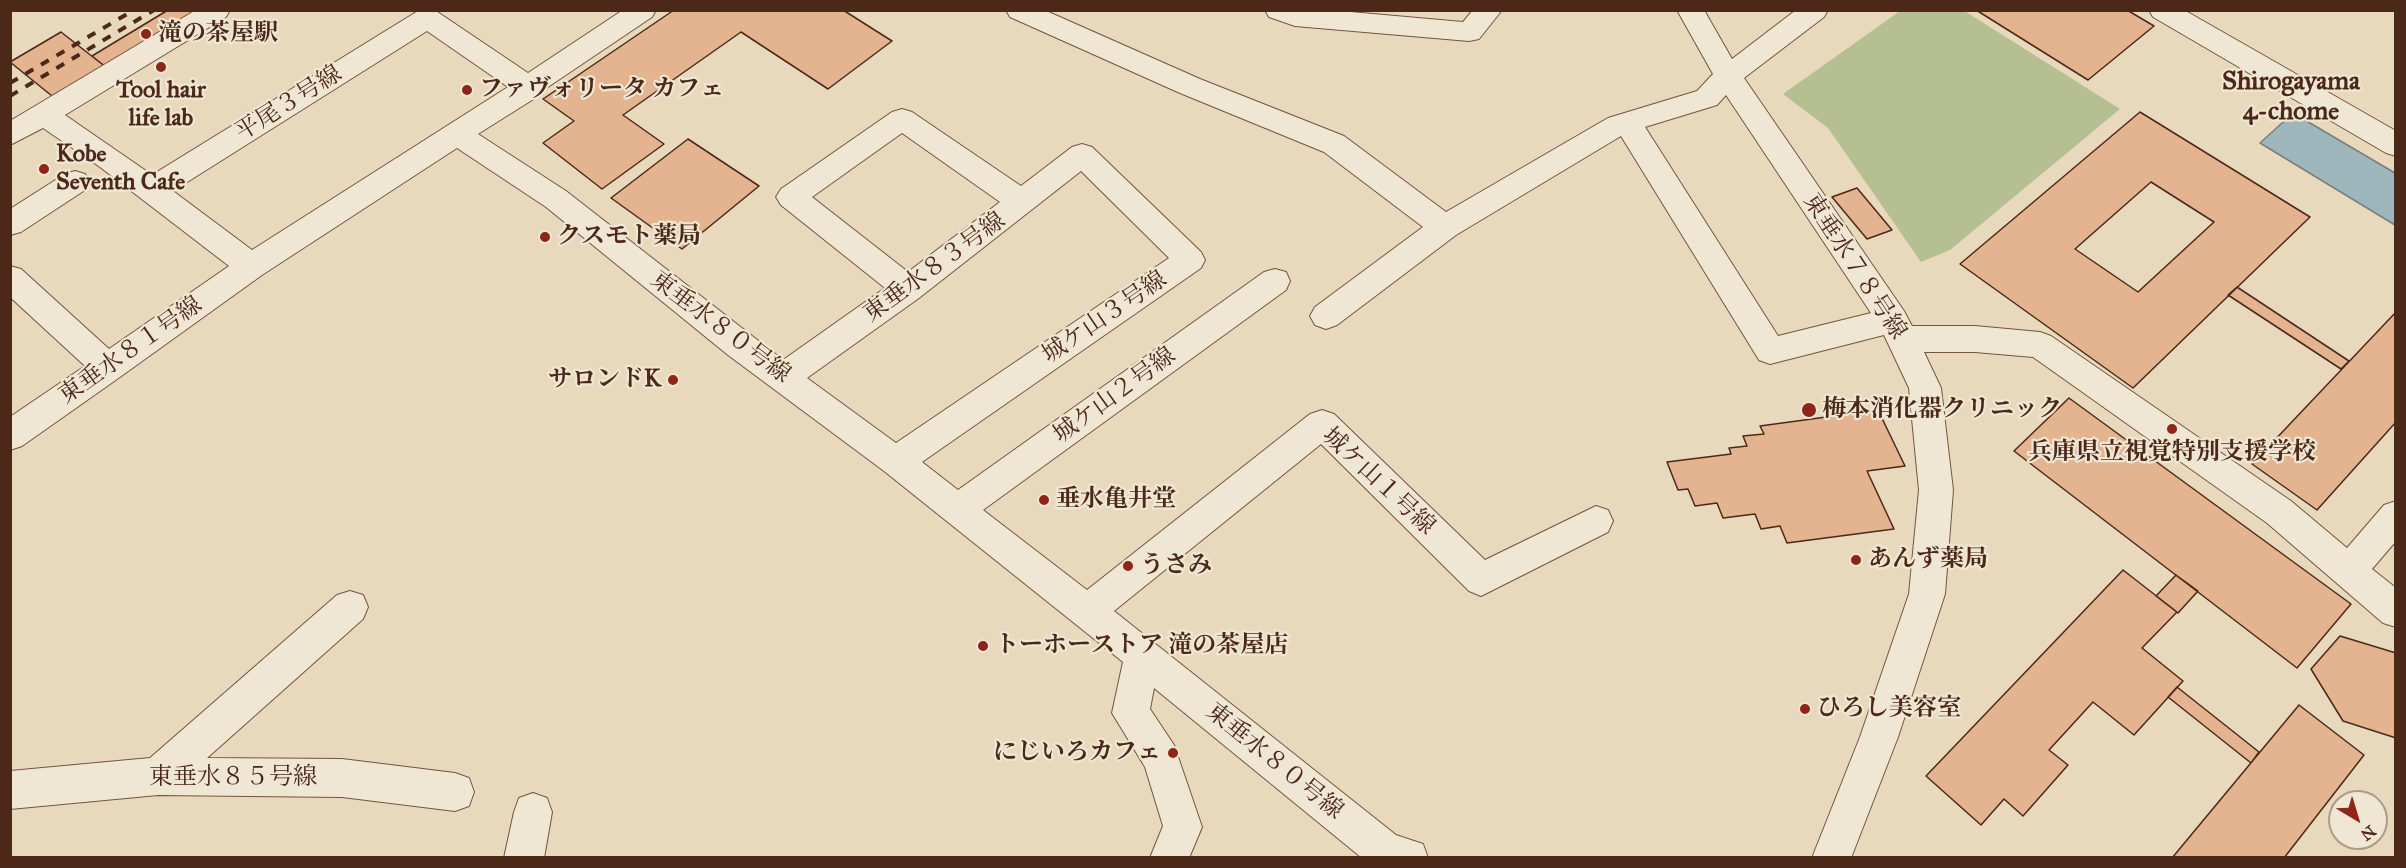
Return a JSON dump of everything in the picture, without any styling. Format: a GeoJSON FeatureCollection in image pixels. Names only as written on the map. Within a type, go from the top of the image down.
{"type":"FeatureCollection","features":[{"type":"Feature","properties":{"kind":"street"},"geometry":{"type":"LineString","coordinates":[[10,135],[217,10]]}},
{"type":"Feature","properties":{"kind":"street"},"geometry":{"type":"LineString","coordinates":[[44,115],[110,159],[251,266],[530,88],[644,10]]}},
{"type":"Feature","properties":{"kind":"street"},"geometry":{"type":"LineString","coordinates":[[1019,10],[1190,86],[1334,144],[1445,227]]}},
{"type":"Feature","properties":{"kind":"street"},"geometry":{"type":"LineString","coordinates":[[1278,10],[1295,17],[1470,32],[1489,10]]}},
{"type":"Feature","properties":{"kind":"street","name":"東垂水７８号線"},"geometry":{"type":"LineString","coordinates":[[1690,10],[1728,76],[1898,330],[1925,388],[1936,489],[1927,594],[1879,737],[1831,858]]}},
{"type":"Feature","properties":{"kind":"street"},"geometry":{"type":"LineString","coordinates":[[1326,316],[1445,227],[1627,122],[1707,98],[1728,76],[1815,10]]}},
{"type":"Feature","properties":{"kind":"street"},"geometry":{"type":"LineString","coordinates":[[2162,10],[2396,145]]}},
{"type":"Feature","properties":{"kind":"street","name":"平尾３号線"},"geometry":{"type":"LineString","coordinates":[[152,190],[427,18],[530,88]]}},
{"type":"Feature","properties":{"kind":"street"},"geometry":{"type":"LineString","coordinates":[[908,289],[791,197],[902,119],[1023,203]]}},
{"type":"Feature","properties":{"kind":"street"},"geometry":{"type":"LineString","coordinates":[[1627,122],[1770,351],[1898,330],[2040,345],[2279,512],[2396,611]]}},
{"type":"Feature","properties":{"kind":"street","name":"東垂水８０号線"},"geometry":{"type":"LineString","coordinates":[[457,135],[556,199],[739,346],[896,461],[1258,747],[1391,856]]}},
{"type":"Feature","properties":{"kind":"street","name":"東垂水８３号線"},"geometry":{"type":"LineString","coordinates":[[784,377],[908,289],[1023,203],[1082,155]]}},
{"type":"Feature","properties":{"kind":"street","name":"城ケ山３号線"},"geometry":{"type":"LineString","coordinates":[[896,461],[1190,260],[1082,155]]}},
{"type":"Feature","properties":{"kind":"street"},"geometry":{"type":"LineString","coordinates":[[10,224],[75,182]]}},
{"type":"Feature","properties":{"kind":"street","name":"東垂水８１号線"},"geometry":{"type":"LineString","coordinates":[[10,436],[251,266]]}},
{"type":"Feature","properties":{"kind":"street"},"geometry":{"type":"LineString","coordinates":[[10,278],[109,368]]}},
{"type":"Feature","properties":{"kind":"street","name":"城ケ山２号線"},"geometry":{"type":"LineString","coordinates":[[956,510],[1275,281]]}},
{"type":"Feature","properties":{"kind":"street","name":"城ケ山１号線"},"geometry":{"type":"LineString","coordinates":[[1086,612],[1322,424],[1481,580],[1596,521]]}},
{"type":"Feature","properties":{"kind":"street"},"geometry":{"type":"LineString","coordinates":[[2349,570],[2396,516]]}},
{"type":"Feature","properties":{"kind":"street"},"geometry":{"type":"LineString","coordinates":[[158,776],[350,607]]}},
{"type":"Feature","properties":{"kind":"street"},"geometry":{"type":"LineString","coordinates":[[1142,657],[1131,713],[1161,758],[1183,827],[1169,858]]}},
{"type":"Feature","properties":{"kind":"street","name":"東垂水８５号線"},"geometry":{"type":"LineString","coordinates":[[10,790],[158,776],[342,778],[454,792]]}},
{"type":"Feature","properties":{"kind":"street"},"geometry":{"type":"LineString","coordinates":[[524,858],[533,812]]}},
{"type":"Feature","properties":{"kind":"green space"},"geometry":{"type":"Polygon","coordinates":[[[1963,10],[2120,109],[1950,250],[1921,262],[1828,128],[1783,94],[1900,11],[1963,10]]]}},
{"type":"Feature","properties":{"kind":"water"},"geometry":{"type":"Polygon","coordinates":[[[2293,113],[2395,173],[2395,225],[2260,143],[2293,113]]]}},
{"type":"Feature","properties":{"kind":"building","name":"滝の茶屋駅"},"geometry":{"type":"Polygon","coordinates":[[[168,10],[198,10],[107,68],[92,56],[168,10]]]}},
{"type":"Feature","properties":{"kind":"building"},"geometry":{"type":"Polygon","coordinates":[[[674,10],[843,10],[892,41],[828,89],[741,32],[623,115],[664,144],[602,189],[543,143],[574,121],[543,99],[674,10]]]}},
{"type":"Feature","properties":{"kind":"building"},"geometry":{"type":"Polygon","coordinates":[[[1976,10],[2127,10],[2154,26],[2088,80],[1976,10]]]}},
{"type":"Feature","properties":{"kind":"building"},"geometry":{"type":"Polygon","coordinates":[[[61,32],[107,68],[52,96],[10,62],[61,32]]]}},
{"type":"Feature","properties":{"kind":"building"},"geometry":{"type":"Polygon","coordinates":[[[2140,112],[2310,217],[2133,388],[1960,264],[2140,112]],[[2151,182],[2075,249],[2138,292],[2214,222],[2151,182]]]}},
{"type":"Feature","properties":{"kind":"building"},"geometry":{"type":"Polygon","coordinates":[[[688,139],[759,186],[682,249],[611,198],[688,139]]]}},
{"type":"Feature","properties":{"kind":"building"},"geometry":{"type":"Polygon","coordinates":[[[1857,188],[1892,230],[1867,239],[1832,197],[1857,188]]]}},
{"type":"Feature","properties":{"kind":"building"},"geometry":{"type":"Polygon","coordinates":[[[2237,287],[2349,361],[2341,369],[2228,295],[2237,287]]]}},
{"type":"Feature","properties":{"kind":"building"},"geometry":{"type":"Polygon","coordinates":[[[2396,312],[2396,422],[2317,510],[2252,464],[2396,312]]]}},
{"type":"Feature","properties":{"kind":"building"},"geometry":{"type":"Polygon","coordinates":[[[2069,398],[2351,604],[2297,668],[2014,451],[2069,398]]]}},
{"type":"Feature","properties":{"kind":"building"},"geometry":{"type":"Polygon","coordinates":[[[1878,410],[1905,466],[1867,471],[1894,529],[1787,543],[1780,526],[1761,529],[1755,514],[1723,518],[1717,503],[1695,506],[1688,489],[1678,490],[1667,462],[1731,454],[1729,448],[1747,446],[1743,436],[1764,434],[1760,426],[1878,410]]]}},
{"type":"Feature","properties":{"kind":"building"},"geometry":{"type":"Polygon","coordinates":[[[2123,570],[2177,612],[2142,648],[2183,681],[2134,735],[2093,702],[2049,750],[2068,765],[2023,816],[2004,799],[1981,825],[1926,776],[2123,570]]]}},
{"type":"Feature","properties":{"kind":"building"},"geometry":{"type":"Polygon","coordinates":[[[2176,575],[2198,591],[2178,613],[2156,596],[2176,575]]]}},
{"type":"Feature","properties":{"kind":"building"},"geometry":{"type":"Polygon","coordinates":[[[2340,636],[2396,653],[2396,738],[2343,721],[2311,669],[2340,636]]]}},
{"type":"Feature","properties":{"kind":"building"},"geometry":{"type":"Polygon","coordinates":[[[2177,687],[2259,752],[2251,763],[2168,697],[2177,687]]]}},
{"type":"Feature","properties":{"kind":"building"},"geometry":{"type":"Polygon","coordinates":[[[2299,705],[2364,755],[2337,790],[2328,790],[2328,801],[2284,858],[2172,858],[2299,705]]]}},
{"type":"Feature","properties":{"kind":"railway"},"geometry":{"type":"LineString","coordinates":[[10,83],[134,10]]}},
{"type":"Feature","properties":{"kind":"railway"},"geometry":{"type":"LineString","coordinates":[[10,96],[154,10]]}},
{"type":"Feature","properties":{"kind":"place","name":"滝の茶屋駅"},"geometry":{"type":"Point","coordinates":[146,34]}},
{"type":"Feature","properties":{"kind":"place","name":"Tool hair life lab"},"geometry":{"type":"Point","coordinates":[161,67]}},
{"type":"Feature","properties":{"kind":"place","name":"ファヴォリータ カフェ"},"geometry":{"type":"Point","coordinates":[467,90]}},
{"type":"Feature","properties":{"kind":"place","name":"Kobe Seventh Cafe"},"geometry":{"type":"Point","coordinates":[44,169]}},
{"type":"Feature","properties":{"kind":"place","name":"クスモト薬局"},"geometry":{"type":"Point","coordinates":[545,237]}},
{"type":"Feature","properties":{"kind":"place","name":"サロンドK"},"geometry":{"type":"Point","coordinates":[673,380]}},
{"type":"Feature","properties":{"kind":"place","name":"梅本消化器クリニック"},"geometry":{"type":"Point","coordinates":[1809,410]}},
{"type":"Feature","properties":{"kind":"place","name":"兵庫県立視覚特別支援学校"},"geometry":{"type":"Point","coordinates":[2172,429]}},
{"type":"Feature","properties":{"kind":"place","name":"垂水亀井堂"},"geometry":{"type":"Point","coordinates":[1044,500]}},
{"type":"Feature","properties":{"kind":"place","name":"あんず薬局"},"geometry":{"type":"Point","coordinates":[1856,560]}},
{"type":"Feature","properties":{"kind":"place","name":"うさみ"},"geometry":{"type":"Point","coordinates":[1128,566]}},
{"type":"Feature","properties":{"kind":"place","name":"トーホーストア 滝の茶屋店"},"geometry":{"type":"Point","coordinates":[983,646]}},
{"type":"Feature","properties":{"kind":"place","name":"ひろし美容室"},"geometry":{"type":"Point","coordinates":[1805,709]}},
{"type":"Feature","properties":{"kind":"place","name":"にじいろカフェ"},"geometry":{"type":"Point","coordinates":[1173,753]}},
{"type":"Feature","properties":{"kind":"district","name":"Shirogayama 4-chome"},"geometry":{"type":"Point","coordinates":[2291,98]}}]}
